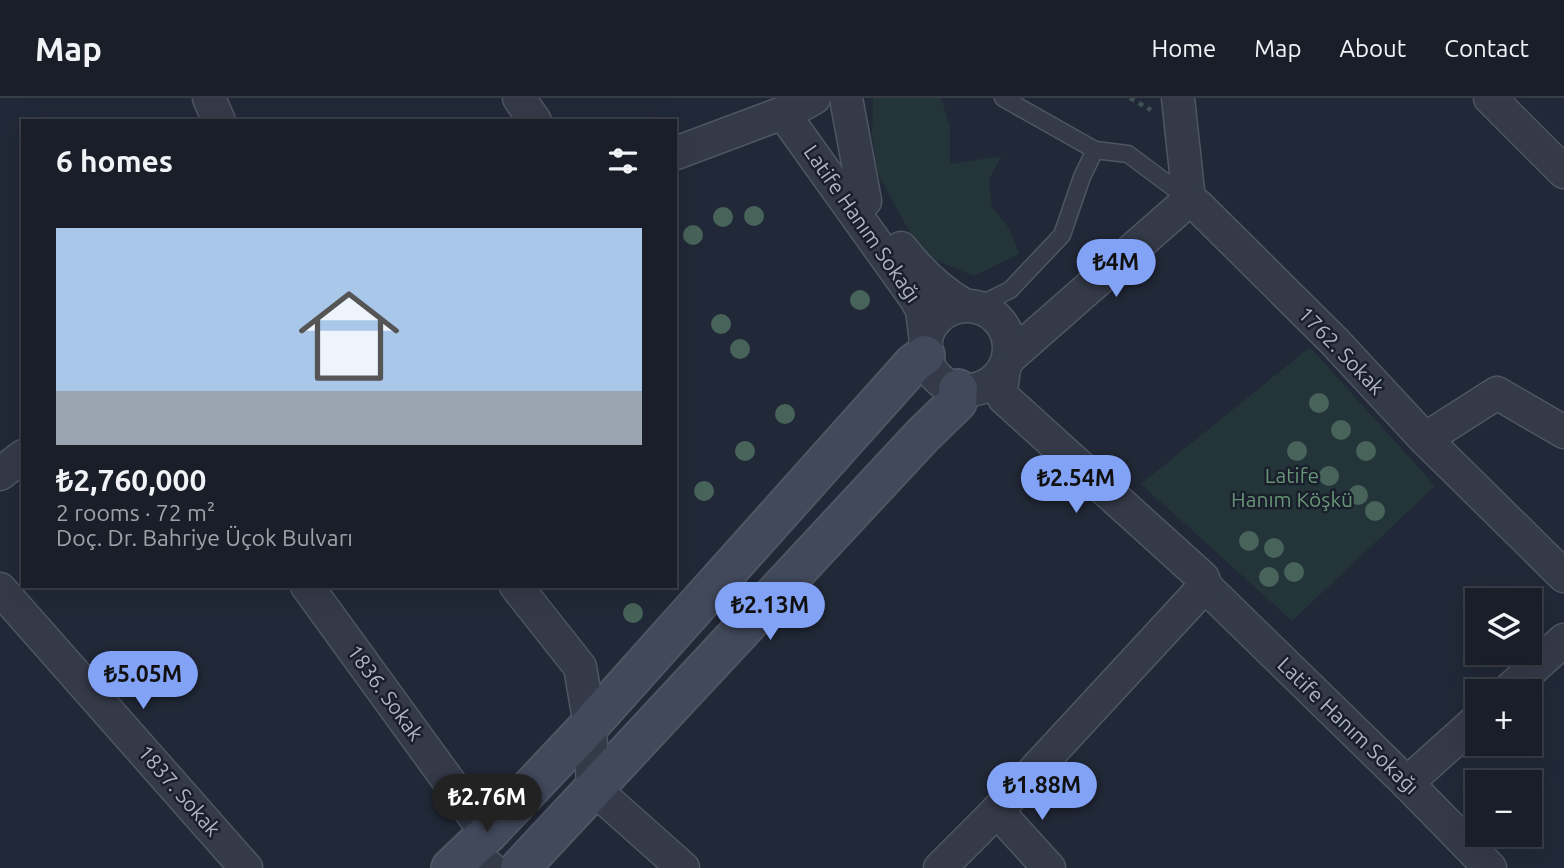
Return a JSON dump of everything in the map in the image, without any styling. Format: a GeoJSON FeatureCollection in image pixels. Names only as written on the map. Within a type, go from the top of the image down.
{"type":"FeatureCollection","features":[{"type":"Feature","properties":{"kind":"main road"},"geometry":{"type":"LineString","coordinates":[[473,857],[925,349]]}},
{"type":"Feature","properties":{"kind":"main road"},"geometry":{"type":"LineString","coordinates":[[520,868],[957,402],[965,389]]}},
{"type":"Feature","properties":{"kind":"street"},"geometry":{"type":"LineString","coordinates":[[209,98],[218,119]]}},
{"type":"Feature","properties":{"kind":"street"},"geometry":{"type":"LineString","coordinates":[[519,98],[534,119]]}},
{"type":"Feature","properties":{"kind":"street"},"geometry":{"type":"LineString","coordinates":[[846,98],[865,201]]}},
{"type":"Feature","properties":{"kind":"street"},"geometry":{"type":"LineString","coordinates":[[970,306],[950,309],[938,317],[930,328],[925,349],[937,377],[965,389],[984,387],[996,380],[1007,364],[1189,200],[1178,98]]}},
{"type":"Feature","properties":{"kind":"street"},"geometry":{"type":"LineString","coordinates":[[1490,98],[1564,172]]}},
{"type":"Feature","properties":{"kind":"street"},"geometry":{"type":"LineString","coordinates":[[677,153],[798,106],[918,270],[944,293],[970,306],[989,311],[999,320],[1010,343],[1007,364]]}},
{"type":"Feature","properties":{"kind":"street","name":"Latife Hanım Sokağı"},"geometry":{"type":"LineString","coordinates":[[798,106],[922,310],[925,349]]}},
{"type":"Feature","properties":{"kind":"street","name":"1762. Sokak"},"geometry":{"type":"LineString","coordinates":[[1189,200],[1324,331],[1425,439],[1564,576]]}},
{"type":"Feature","properties":{"kind":"street","name":"Latife Hanım Sokağı"},"geometry":{"type":"LineString","coordinates":[[1007,364],[1001,391],[1004,398],[1203,578],[1205,586],[1408,783],[1490,868]]}},
{"type":"Feature","properties":{"kind":"street","name":"Latife Hanım Sokağı"},"geometry":{"type":"LineString","coordinates":[[965,389],[1014,422],[1191,585],[1205,586]]}},
{"type":"Feature","properties":{"kind":"street"},"geometry":{"type":"LineString","coordinates":[[1425,439],[1497,393],[1564,432]]}},
{"type":"Feature","properties":{"kind":"street"},"geometry":{"type":"LineString","coordinates":[[0,474],[21,458]]}},
{"type":"Feature","properties":{"kind":"street"},"geometry":{"type":"LineString","coordinates":[[940,868],[1205,586]]}},
{"type":"Feature","properties":{"kind":"street","name":"1836. Sokak"},"geometry":{"type":"LineString","coordinates":[[308,588],[473,857]]}},
{"type":"Feature","properties":{"kind":"street"},"geometry":{"type":"LineString","coordinates":[[518,588],[580,667],[590,726],[593,788],[683,868]]}},
{"type":"Feature","properties":{"kind":"street","name":"1837. Sokak"},"geometry":{"type":"LineString","coordinates":[[0,589],[246,868]]}},
{"type":"Feature","properties":{"kind":"street"},"geometry":{"type":"LineString","coordinates":[[1521,679],[1564,640]]}},
{"type":"Feature","properties":{"kind":"street"},"geometry":{"type":"LineString","coordinates":[[1408,783],[1465,731]]}},
{"type":"Feature","properties":{"kind":"street"},"geometry":{"type":"LineString","coordinates":[[996,811],[1049,868]]}},
{"type":"Feature","properties":{"kind":"lane"},"geometry":{"type":"LineString","coordinates":[[1003,98],[1095,150],[1128,154],[1189,200]]}},
{"type":"Feature","properties":{"kind":"lane"},"geometry":{"type":"LineString","coordinates":[[970,306],[1010,290],[1062,235],[1082,177],[1095,150]]}},
{"type":"Feature","properties":{"kind":"green space"},"geometry":{"type":"Polygon","coordinates":[[[873,98],[941,98],[950,127],[950,164],[1002,156],[989,179],[992,207],[1009,228],[1019,254],[974,276],[923,255],[878,174],[872,137],[873,98]]]}},
{"type":"Feature","properties":{"kind":"green space","name":"Latife Hanım Köşkü"},"geometry":{"type":"Polygon","coordinates":[[[1310,347],[1435,486],[1292,621],[1141,484],[1310,347]]]}}]}
